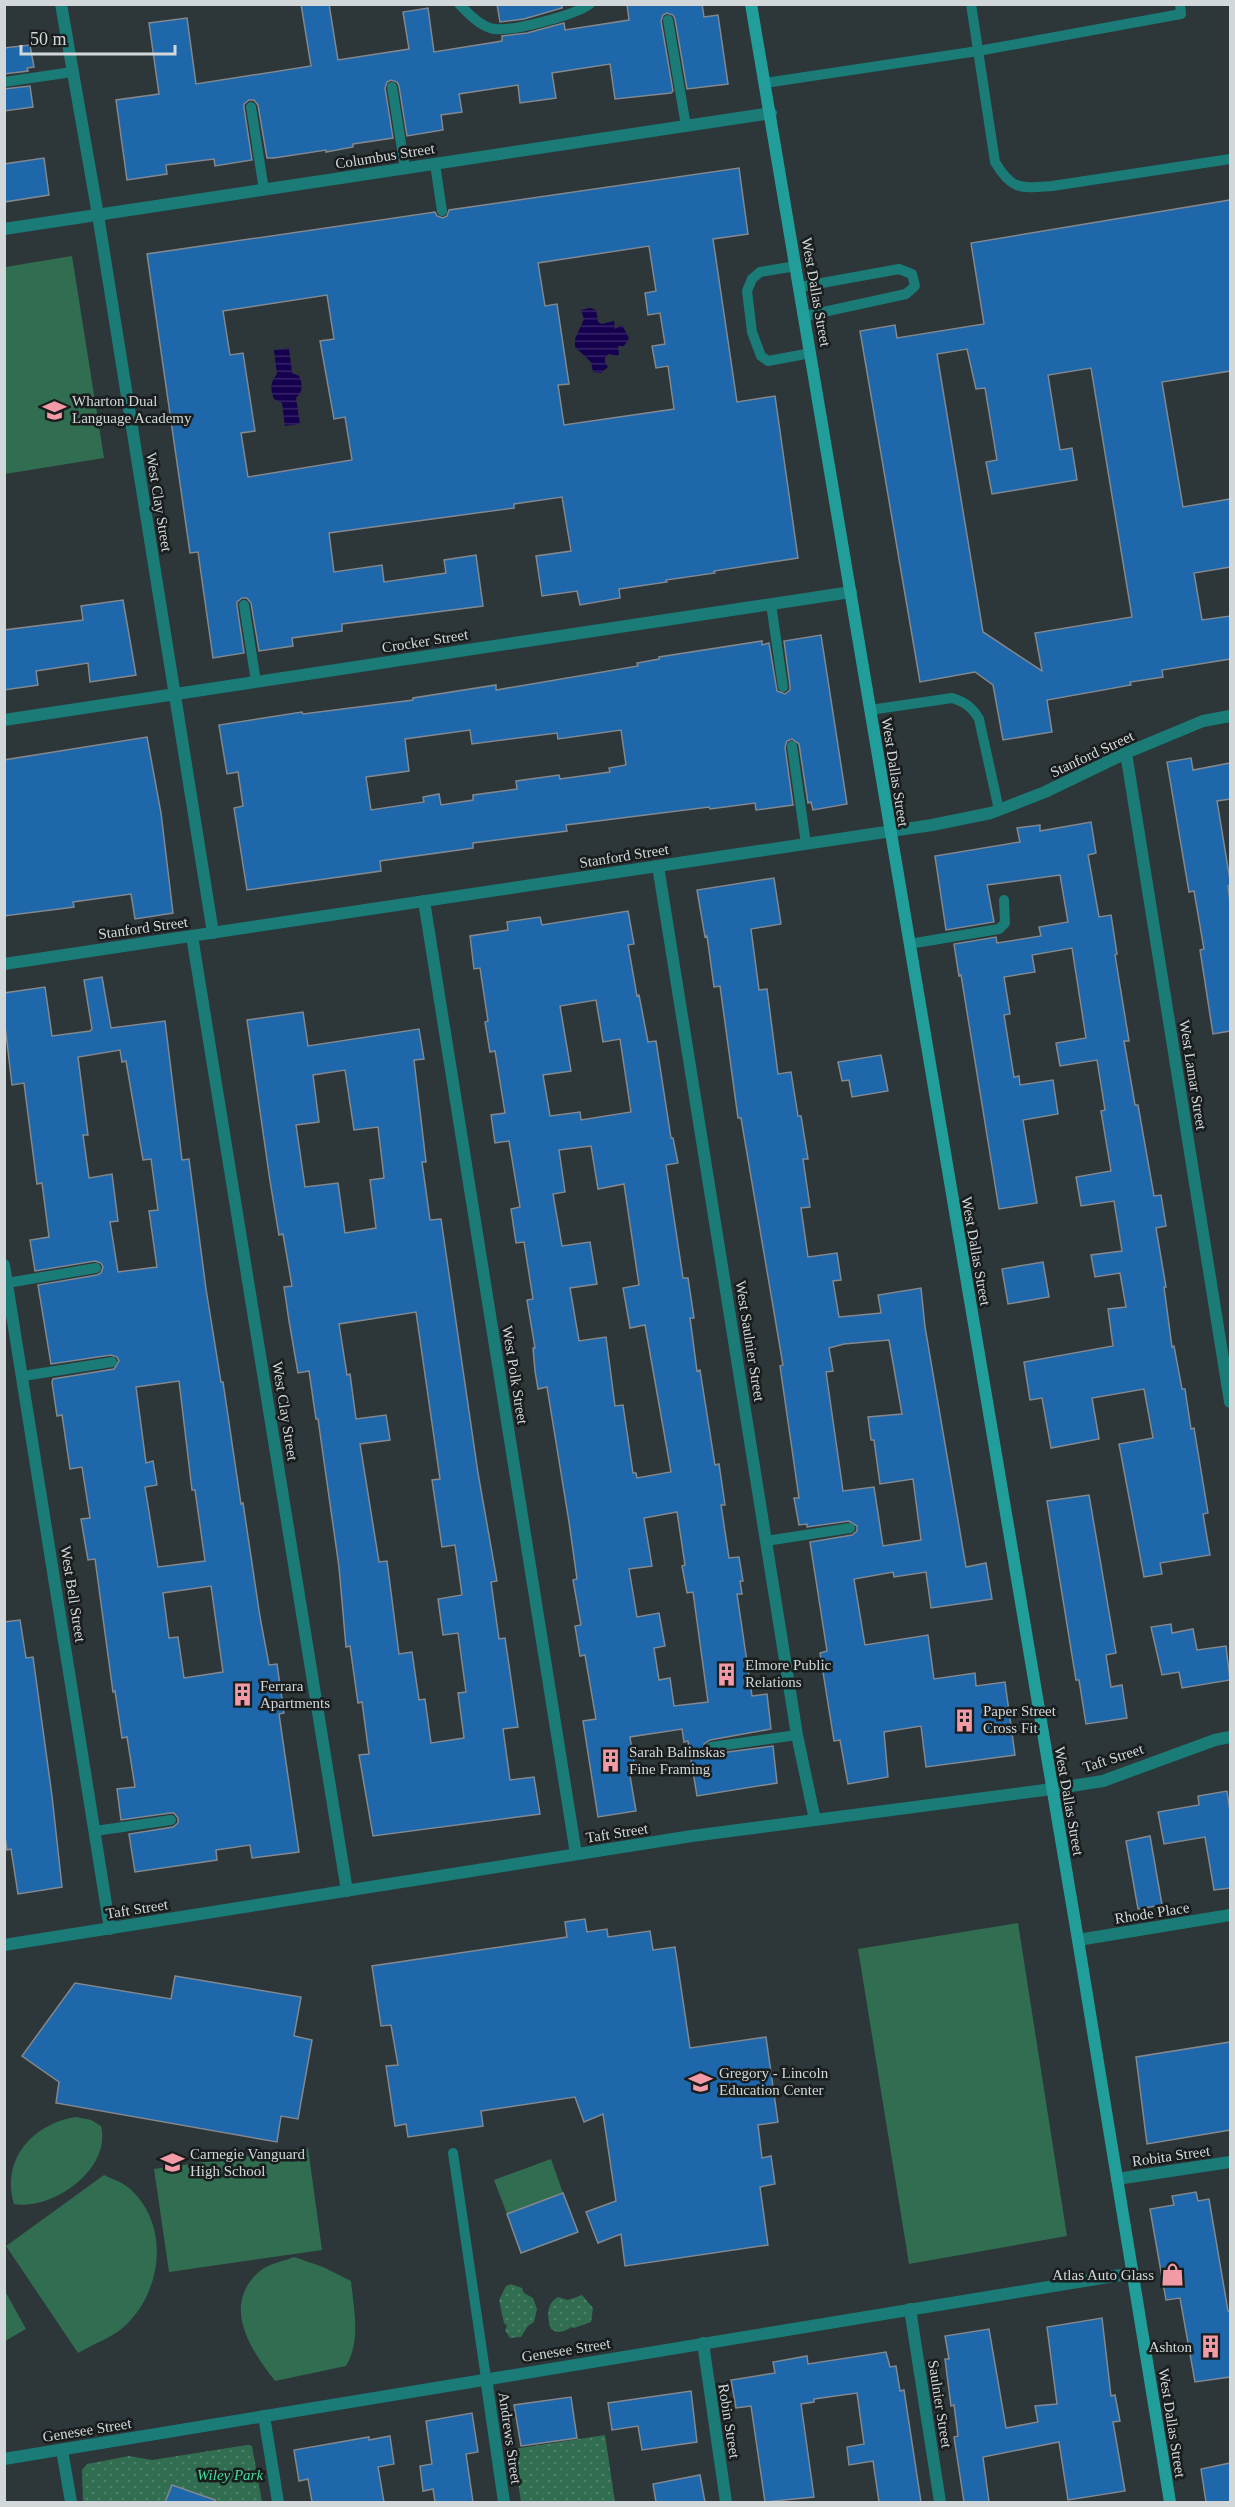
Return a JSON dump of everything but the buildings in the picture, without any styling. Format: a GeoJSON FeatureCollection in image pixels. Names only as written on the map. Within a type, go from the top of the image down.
{"type":"FeatureCollection","features":[{"type":"Feature","properties":{"kind":"main road","name":"West Dallas Street"},"geometry":{"type":"LineString","coordinates":[[751,4],[1078,1940],[1170,2502]]}},
{"type":"Feature","properties":{"kind":"street","name":"West Clay Street"},"geometry":{"type":"LineString","coordinates":[[61,4],[98,215],[213,933]]}},
{"type":"Feature","properties":{"kind":"street","name":"Columbus Street"},"geometry":{"type":"LineString","coordinates":[[4,229],[771,113]]}},
{"type":"Feature","properties":{"kind":"street","name":"Crocker Street"},"geometry":{"type":"LineString","coordinates":[[4,720],[851,592]]}},
{"type":"Feature","properties":{"kind":"street","name":"Stanford Street"},"geometry":{"type":"LineString","coordinates":[[4,964],[932,825],[999,810],[1045,792],[1126,753],[1203,721],[1230,716]]}},
{"type":"Feature","properties":{"kind":"street","name":"West Lamar Street"},"geometry":{"type":"LineString","coordinates":[[1126,753],[1230,1402]]}},
{"type":"Feature","properties":{"kind":"street","name":"West Saulnier Street"},"geometry":{"type":"LineString","coordinates":[[658,866],[797,1735],[815,1820]]}},
{"type":"Feature","properties":{"kind":"street","name":"West Polk Street"},"geometry":{"type":"LineString","coordinates":[[424,901],[576,1854]]}},
{"type":"Feature","properties":{"kind":"street","name":"West Clay Street"},"geometry":{"type":"LineString","coordinates":[[192,936],[347,1891]]}},
{"type":"Feature","properties":{"kind":"street","name":"West Bell Street"},"geometry":{"type":"LineString","coordinates":[[4,1265],[110,1929]]}},
{"type":"Feature","properties":{"kind":"street","name":"Taft Street"},"geometry":{"type":"LineString","coordinates":[[4,1945],[576,1854],[1103,1781],[1215,1740],[1230,1737]]}},
{"type":"Feature","properties":{"kind":"street","name":"Rhode Place"},"geometry":{"type":"LineString","coordinates":[[1078,1940],[1230,1915]]}},
{"type":"Feature","properties":{"kind":"street","name":"Robita Street"},"geometry":{"type":"LineString","coordinates":[[1117,2179],[1230,2162]]}},
{"type":"Feature","properties":{"kind":"street","name":"Genesee Street"},"geometry":{"type":"LineString","coordinates":[[4,2459],[1133,2273]]}},
{"type":"Feature","properties":{"kind":"street","name":"Saulnier Street"},"geometry":{"type":"LineString","coordinates":[[910,2309],[940,2502]]}},
{"type":"Feature","properties":{"kind":"street","name":"Robin Street"},"geometry":{"type":"LineString","coordinates":[[703,2343],[726,2502]]}},
{"type":"Feature","properties":{"kind":"street","name":"Andrews Street"},"geometry":{"type":"LineString","coordinates":[[486,2378],[504,2502]]}},
{"type":"Feature","properties":{"kind":"street"},"geometry":{"type":"LineString","coordinates":[[264,2416],[278,2502]]}},
{"type":"Feature","properties":{"kind":"street"},"geometry":{"type":"LineString","coordinates":[[62,2450],[71,2502]]}},
{"type":"Feature","properties":{"kind":"lane"},"geometry":{"type":"LineString","coordinates":[[459,4],[471,16],[490,28],[513,28],[577,11],[591,4]]}},
{"type":"Feature","properties":{"kind":"lane"},"geometry":{"type":"LineString","coordinates":[[971,4],[995,162],[1006,180],[1024,188],[1052,186],[1230,159]]}},
{"type":"Feature","properties":{"kind":"lane"},"geometry":{"type":"LineString","coordinates":[[765,83],[978,51],[1181,14],[1180,4]]}},
{"type":"Feature","properties":{"kind":"lane"},"geometry":{"type":"LineString","coordinates":[[668,20],[686,126]]}},
{"type":"Feature","properties":{"kind":"lane"},"geometry":{"type":"LineString","coordinates":[[4,82],[72,72]]}},
{"type":"Feature","properties":{"kind":"lane"},"geometry":{"type":"LineString","coordinates":[[392,87],[405,168]]}},
{"type":"Feature","properties":{"kind":"lane"},"geometry":{"type":"LineString","coordinates":[[251,107],[264,190]]}},
{"type":"Feature","properties":{"kind":"lane"},"geometry":{"type":"LineString","coordinates":[[435,164],[442,211]]}},
{"type":"Feature","properties":{"kind":"lane"},"geometry":{"type":"LineString","coordinates":[[796,266],[760,272],[752,279],[747,291],[753,332],[761,356],[768,361],[811,353]]}},
{"type":"Feature","properties":{"kind":"lane"},"geometry":{"type":"LineString","coordinates":[[800,287],[898,269],[912,274],[915,286],[906,294],[805,316]]}},
{"type":"Feature","properties":{"kind":"lane"},"geometry":{"type":"LineString","coordinates":[[771,604],[783,687]]}},
{"type":"Feature","properties":{"kind":"lane"},"geometry":{"type":"LineString","coordinates":[[244,605],[256,682]]}},
{"type":"Feature","properties":{"kind":"lane"},"geometry":{"type":"LineString","coordinates":[[870,710],[952,698],[973,708],[980,719],[999,810]]}},
{"type":"Feature","properties":{"kind":"lane"},"geometry":{"type":"LineString","coordinates":[[792,746],[806,844]]}},
{"type":"Feature","properties":{"kind":"lane"},"geometry":{"type":"LineString","coordinates":[[909,944],[999,929],[1005,923],[1004,900]]}},
{"type":"Feature","properties":{"kind":"lane"},"geometry":{"type":"LineString","coordinates":[[8,1283],[96,1268]]}},
{"type":"Feature","properties":{"kind":"lane"},"geometry":{"type":"LineString","coordinates":[[23,1376],[112,1362]]}},
{"type":"Feature","properties":{"kind":"lane"},"geometry":{"type":"LineString","coordinates":[[766,1541],[850,1528]]}},
{"type":"Feature","properties":{"kind":"lane"},"geometry":{"type":"LineString","coordinates":[[711,1747],[797,1735]]}},
{"type":"Feature","properties":{"kind":"lane"},"geometry":{"type":"LineString","coordinates":[[95,1831],[171,1820]]}},
{"type":"Feature","properties":{"kind":"lane"},"geometry":{"type":"LineString","coordinates":[[453,2153],[486,2378]]}},
{"type":"Feature","properties":{"kind":"green space"},"geometry":{"type":"Polygon","coordinates":[[[72,256],[104,458],[5,474],[5,267],[72,256]]]}},
{"type":"Feature","properties":{"kind":"green space"},"geometry":{"type":"Polygon","coordinates":[[[1018,1923],[1067,2236],[909,2264],[858,1949],[1018,1923]]]}},
{"type":"Feature","properties":{"kind":"green space"},"geometry":{"type":"Polygon","coordinates":[[[76,2117],[91,2120],[101,2126],[102,2142],[97,2157],[88,2171],[76,2184],[61,2194],[45,2201],[14,2204],[11,2187],[12,2172],[24,2146],[47,2127],[76,2117]]]}},
{"type":"Feature","properties":{"kind":"green space"},"geometry":{"type":"Polygon","coordinates":[[[308,2148],[322,2250],[169,2272],[154,2169],[308,2148]]]}},
{"type":"Feature","properties":{"kind":"green space"},"geometry":{"type":"Polygon","coordinates":[[[551,2159],[563,2193],[507,2214],[494,2180],[551,2159]]]}},
{"type":"Feature","properties":{"kind":"green space"},"geometry":{"type":"Polygon","coordinates":[[[104,2175],[129,2188],[142,2203],[151,2220],[156,2238],[157,2256],[148,2293],[126,2325],[78,2353],[6,2246],[104,2175]]]}},
{"type":"Feature","properties":{"kind":"green space"},"geometry":{"type":"Polygon","coordinates":[[[294,2257],[323,2267],[351,2281],[355,2314],[354,2346],[346,2366],[275,2381],[249,2342],[241,2313],[242,2298],[248,2284],[260,2271],[294,2257]]]}},
{"type":"Feature","properties":{"kind":"green space"},"geometry":{"type":"Polygon","coordinates":[[[511,2284],[522,2288],[524,2293],[533,2298],[537,2309],[534,2322],[528,2326],[521,2337],[510,2338],[505,2330],[507,2326],[504,2323],[499,2300],[506,2286],[511,2284]]]}},
{"type":"Feature","properties":{"kind":"green space"},"geometry":{"type":"Polygon","coordinates":[[[6,2293],[26,2329],[5,2341],[4,2294],[6,2293]]]}},
{"type":"Feature","properties":{"kind":"green space"},"geometry":{"type":"Polygon","coordinates":[[[582,2295],[593,2308],[591,2322],[561,2332],[551,2329],[548,2311],[551,2303],[558,2297],[568,2300],[582,2295]]]}},
{"type":"Feature","properties":{"kind":"green space"},"geometry":{"type":"Polygon","coordinates":[[[605,2435],[615,2502],[521,2502],[513,2449],[605,2435]]]}},
{"type":"Feature","properties":{"kind":"green space","name":"Wiley Park"},"geometry":{"type":"Polygon","coordinates":[[[252,2446],[262,2502],[83,2502],[82,2470],[87,2464],[129,2456],[152,2460],[252,2446]]]}},
{"type":"Feature","properties":{"kind":"shaded area"},"geometry":{"type":"Polygon","coordinates":[[[590,308],[596,310],[598,322],[602,324],[614,321],[615,329],[622,325],[629,338],[624,346],[618,346],[617,356],[609,354],[605,358],[608,367],[601,373],[593,372],[591,362],[575,347],[575,339],[584,319],[581,310],[590,308]]]}},
{"type":"Feature","properties":{"kind":"shaded area"},"geometry":{"type":"Polygon","coordinates":[[[289,348],[292,373],[299,376],[302,385],[296,398],[300,424],[285,426],[282,403],[274,399],[271,386],[277,374],[274,350],[289,348]]]}},
{"type":"Feature","properties":{"kind":"place","name":"Wharton Dual Language Academy"},"geometry":{"type":"Point","coordinates":[54,410]}},
{"type":"Feature","properties":{"kind":"place","name":"Elmore Public Relations"},"geometry":{"type":"Point","coordinates":[727,1674]}},
{"type":"Feature","properties":{"kind":"place","name":"Ferrara Apartments"},"geometry":{"type":"Point","coordinates":[242,1695]}},
{"type":"Feature","properties":{"kind":"place","name":"Paper Street Cross Fit"},"geometry":{"type":"Point","coordinates":[965,1720]}},
{"type":"Feature","properties":{"kind":"place","name":"Sarah Balinskas Fine Framing"},"geometry":{"type":"Point","coordinates":[611,1761]}},
{"type":"Feature","properties":{"kind":"place","name":"Gregory - Lincoln Education Center"},"geometry":{"type":"Point","coordinates":[701,2082]}},
{"type":"Feature","properties":{"kind":"place","name":"Carnegie Vanguard High School"},"geometry":{"type":"Point","coordinates":[172,2163]}},
{"type":"Feature","properties":{"kind":"place","name":"Atlas Auto Glass"},"geometry":{"type":"Point","coordinates":[1172,2275]}},
{"type":"Feature","properties":{"kind":"place","name":"Ashton"},"geometry":{"type":"Point","coordinates":[1210,2347]}}]}
